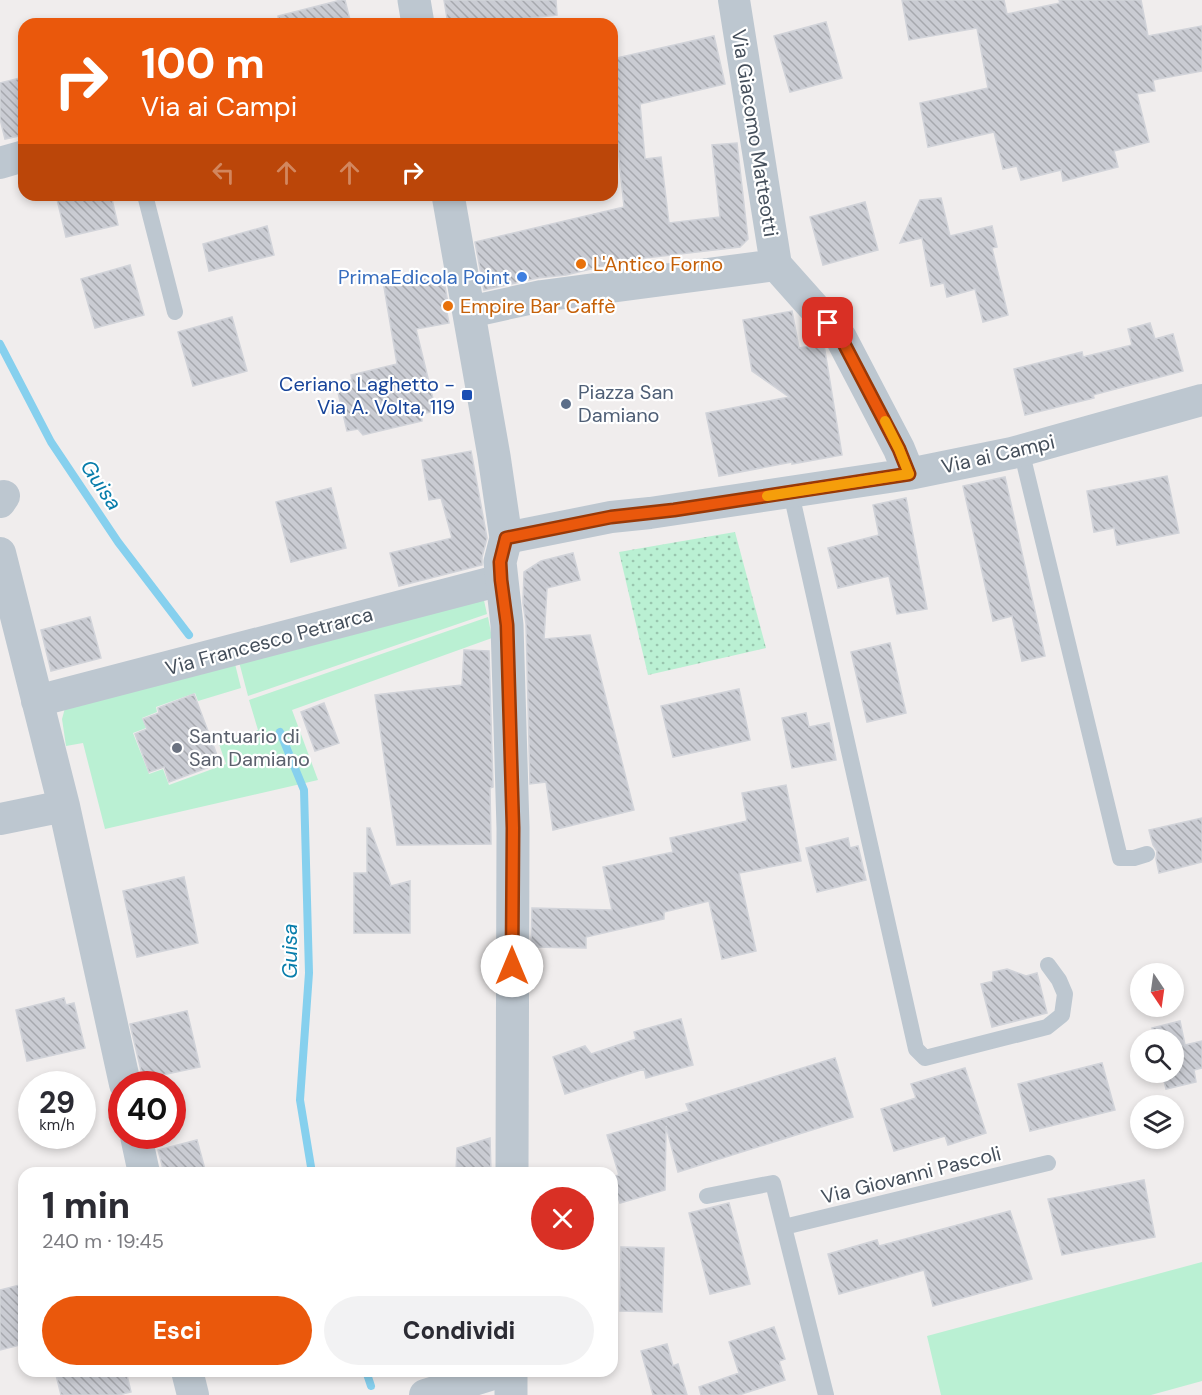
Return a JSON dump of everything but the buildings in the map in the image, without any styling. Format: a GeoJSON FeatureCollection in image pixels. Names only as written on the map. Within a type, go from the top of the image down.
{"type":"FeatureCollection","features":[{"type":"Feature","properties":{"kind":"street"},"geometry":{"type":"LineString","coordinates":[[414,0],[417,18]]}},
{"type":"Feature","properties":{"kind":"street","name":"Via Giacomo Matteotti"},"geometry":{"type":"LineString","coordinates":[[734,0],[776,265],[841,338],[899,449],[909,474]]}},
{"type":"Feature","properties":{"kind":"street"},"geometry":{"type":"LineString","coordinates":[[0,163],[18,158]]}},
{"type":"Feature","properties":{"kind":"street"},"geometry":{"type":"LineString","coordinates":[[449,201],[494,456],[506,538],[500,562],[507,625],[513,828],[512,1167]]}},
{"type":"Feature","properties":{"kind":"street","name":"Via Giacomo Matteotti"},"geometry":{"type":"LineString","coordinates":[[469,312],[542,296],[776,265]]}},
{"type":"Feature","properties":{"kind":"street","name":"Via ai Campi"},"geometry":{"type":"LineString","coordinates":[[506,538],[611,517],[791,493],[909,474],[1021,450],[1202,400]]}},
{"type":"Feature","properties":{"kind":"street"},"geometry":{"type":"LineString","coordinates":[[0,553],[64,806],[121,1071]]}},
{"type":"Feature","properties":{"kind":"street","name":"Via Francesco Petrarca"},"geometry":{"type":"LineString","coordinates":[[37,701],[501,580]]}},
{"type":"Feature","properties":{"kind":"street"},"geometry":{"type":"LineString","coordinates":[[0,819],[64,806]]}},
{"type":"Feature","properties":{"kind":"street"},"geometry":{"type":"LineString","coordinates":[[139,1149],[143,1167]]}},
{"type":"Feature","properties":{"kind":"street"},"geometry":{"type":"LineString","coordinates":[[189,1377],[193,1395]]}},
{"type":"Feature","properties":{"kind":"street"},"geometry":{"type":"LineString","coordinates":[[426,1395],[484,1377]]}},
{"type":"Feature","properties":{"kind":"street"},"geometry":{"type":"LineString","coordinates":[[511,1377],[511,1395]]}},
{"type":"Feature","properties":{"kind":"lane"},"geometry":{"type":"LineString","coordinates":[[147,201],[175,312]]}},
{"type":"Feature","properties":{"kind":"lane"},"geometry":{"type":"LineString","coordinates":[[1021,450],[1120,858],[1134,858],[1147,854]]}},
{"type":"Feature","properties":{"kind":"lane"},"geometry":{"type":"LineString","coordinates":[[791,493],[916,1049],[925,1058],[1047,1027],[1062,1015],[1065,994],[1059,980],[1048,966]]}},
{"type":"Feature","properties":{"kind":"lane","name":"Via Giovanni Pascoli"},"geometry":{"type":"LineString","coordinates":[[784,1227],[1048,1163]]}},
{"type":"Feature","properties":{"kind":"lane"},"geometry":{"type":"LineString","coordinates":[[707,1196],[773,1183],[826,1395]]}},
{"type":"Feature","properties":{"kind":"green space"},"geometry":{"type":"Polygon","coordinates":[[[735,532],[766,648],[648,675],[619,552],[735,532]]]}},
{"type":"Feature","properties":{"kind":"green space"},"geometry":{"type":"Polygon","coordinates":[[[483,596],[487,614],[248,696],[238,658],[483,596]]]}},
{"type":"Feature","properties":{"kind":"green space"},"geometry":{"type":"Polygon","coordinates":[[[488,617],[492,638],[292,710],[318,780],[105,829],[83,743],[66,746],[62,719],[65,708],[234,660],[241,688],[198,701],[195,693],[156,707],[157,712],[142,718],[146,728],[133,733],[149,774],[163,769],[169,785],[226,764],[219,744],[258,730],[249,700],[488,617]]]}},
{"type":"Feature","properties":{"kind":"green space"},"geometry":{"type":"Polygon","coordinates":[[[1202,1262],[1202,1381],[1151,1395],[941,1395],[927,1336],[1202,1262]]]}},
{"type":"Feature","properties":{"kind":"waterway","name":"Guisa"},"geometry":{"type":"LineString","coordinates":[[0,344],[51,442],[118,542],[189,635]]}},
{"type":"Feature","properties":{"kind":"waterway","name":"Guisa"},"geometry":{"type":"LineString","coordinates":[[280,732],[304,790],[309,973],[300,1100],[311,1167]]}},
{"type":"Feature","properties":{"kind":"waterway","name":"Guisa"},"geometry":{"type":"LineString","coordinates":[[368,1377],[371,1386]]}},
{"type":"Feature","properties":{"kind":"slow traffic"},"geometry":{"type":"LineString","coordinates":[[767,496],[909,474],[885,421]]}},
{"type":"Feature","properties":{"kind":"place","name":"L'Antico Forno"},"geometry":{"type":"Point","coordinates":[581,264]}},
{"type":"Feature","properties":{"kind":"place","name":"PrimaEdicola Point"},"geometry":{"type":"Point","coordinates":[522,277]}},
{"type":"Feature","properties":{"kind":"place","name":"Empire Bar Caffè"},"geometry":{"type":"Point","coordinates":[448,306]}},
{"type":"Feature","properties":{"kind":"place","name":"Ceriano Laghetto - Via A. Volta, 119"},"geometry":{"type":"Point","coordinates":[467,395]}},
{"type":"Feature","properties":{"kind":"place","name":"Piazza San Damiano"},"geometry":{"type":"Point","coordinates":[566,404]}},
{"type":"Feature","properties":{"kind":"place","name":"Santuario di San Damiano"},"geometry":{"type":"Point","coordinates":[177,748]}},
{"type":"Feature","properties":{"kind":"route"},"geometry":{"type":"LineString","coordinates":[[512,966],[513,828],[507,625],[500,562],[506,538],[611,517],[674,510],[909,474],[899,449],[841,338],[828,323]]}}]}
